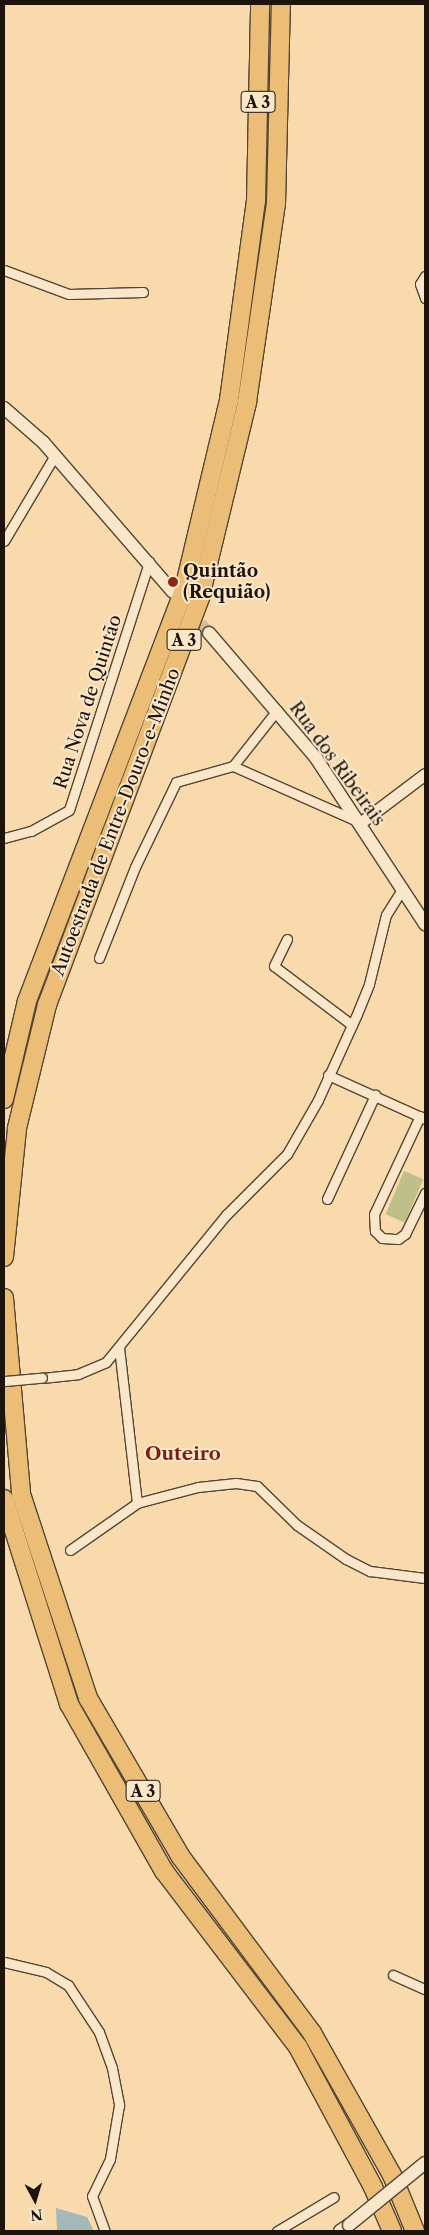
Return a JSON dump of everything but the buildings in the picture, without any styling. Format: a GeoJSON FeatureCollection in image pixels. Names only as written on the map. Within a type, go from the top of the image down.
{"type":"FeatureCollection","features":[{"type":"Feature","properties":{"kind":"highway","name":"Autoestrada de Entre-Douro-e-Minho"},"geometry":{"type":"LineString","coordinates":[[4,1099],[27,1001],[184,589],[229,400],[256,201],[260,4]]}},
{"type":"Feature","properties":{"kind":"highway","name":"Autoestrada de Entre-Douro-e-Minho"},"geometry":{"type":"LineString","coordinates":[[4,1257],[18,1128],[47,1005],[200,597],[247,402],[276,204],[281,4]]}},
{"type":"Feature","properties":{"kind":"highway","name":"A 3"},"geometry":{"type":"LineString","coordinates":[[4,1298],[21,1494],[88,1698],[181,1857],[312,2033],[392,2175],[415,2231]]}},
{"type":"Feature","properties":{"kind":"highway","name":"A 3"},"geometry":{"type":"LineString","coordinates":[[4,1499],[69,1704],[164,1871],[298,2047],[373,2187],[392,2231]]}},
{"type":"Feature","properties":{"kind":"main road"},"geometry":{"type":"LineString","coordinates":[[4,408],[55,455],[173,592]]}},
{"type":"Feature","properties":{"kind":"main road","name":"Rua dos Ribeirais"},"geometry":{"type":"LineString","coordinates":[[209,633],[277,710],[316,758],[425,924]]}},
{"type":"Feature","properties":{"kind":"main road"},"geometry":{"type":"LineString","coordinates":[[344,2228],[425,2163]]}},
{"type":"Feature","properties":{"kind":"street"},"geometry":{"type":"LineString","coordinates":[[4,270],[69,294],[143,292]]}},
{"type":"Feature","properties":{"kind":"street"},"geometry":{"type":"LineString","coordinates":[[425,276],[420,284],[425,298]]}},
{"type":"Feature","properties":{"kind":"street"},"geometry":{"type":"LineString","coordinates":[[4,541],[55,455]]}},
{"type":"Feature","properties":{"kind":"street","name":"Rua Nova de Quintão"},"geometry":{"type":"LineString","coordinates":[[4,838],[31,831],[61,818],[69,810],[149,562]]}},
{"type":"Feature","properties":{"kind":"street"},"geometry":{"type":"LineString","coordinates":[[99,958],[135,867],[176,782],[234,766],[277,710]]}},
{"type":"Feature","properties":{"kind":"street"},"geometry":{"type":"LineString","coordinates":[[234,766],[360,823],[425,774]]}},
{"type":"Feature","properties":{"kind":"street"},"geometry":{"type":"LineString","coordinates":[[4,1381],[78,1374],[106,1362],[226,1215],[286,1154],[300,1135],[352,1024],[369,984],[386,915],[403,888]]}},
{"type":"Feature","properties":{"kind":"street"},"geometry":{"type":"LineString","coordinates":[[287,939],[274,966],[352,1024]]}},
{"type":"Feature","properties":{"kind":"street"},"geometry":{"type":"LineString","coordinates":[[328,1075],[422,1118],[374,1214],[376,1231],[382,1238],[398,1239],[405,1234],[425,1193]]}},
{"type":"Feature","properties":{"kind":"street"},"geometry":{"type":"LineString","coordinates":[[327,1199],[375,1095]]}},
{"type":"Feature","properties":{"kind":"street"},"geometry":{"type":"LineString","coordinates":[[118,1348],[137,1503]]}},
{"type":"Feature","properties":{"kind":"street"},"geometry":{"type":"LineString","coordinates":[[70,1550],[137,1503],[198,1487],[236,1483],[257,1486],[297,1525],[346,1559],[370,1571],[425,1578]]}},
{"type":"Feature","properties":{"kind":"street"},"geometry":{"type":"LineString","coordinates":[[4,1962],[46,1972],[68,1985],[99,2032],[112,2068],[119,2106],[110,2159],[92,2196],[105,2231]]}},
{"type":"Feature","properties":{"kind":"street"},"geometry":{"type":"LineString","coordinates":[[393,1975],[425,1989]]}},
{"type":"Feature","properties":{"kind":"street"},"geometry":{"type":"LineString","coordinates":[[278,2231],[334,2197]]}},
{"type":"Feature","properties":{"kind":"green space"},"geometry":{"type":"Polygon","coordinates":[[[404,1171],[423,1179],[405,1222],[386,1214],[404,1171]]]}},
{"type":"Feature","properties":{"kind":"shaded area"},"geometry":{"type":"Polygon","coordinates":[[[56,2208],[87,2217],[94,2231],[57,2231],[56,2208]]]}},
{"type":"Feature","properties":{"kind":"tunnel"},"geometry":{"type":"LineString","coordinates":[[189,610],[209,633]]}},
{"type":"Feature","properties":{"kind":"place","name":"Quintão (Requião)"},"geometry":{"type":"Point","coordinates":[173,582]}},
{"type":"Feature","properties":{"kind":"district","name":"Outeiro"},"geometry":{"type":"Point","coordinates":[183,1454]}}]}
